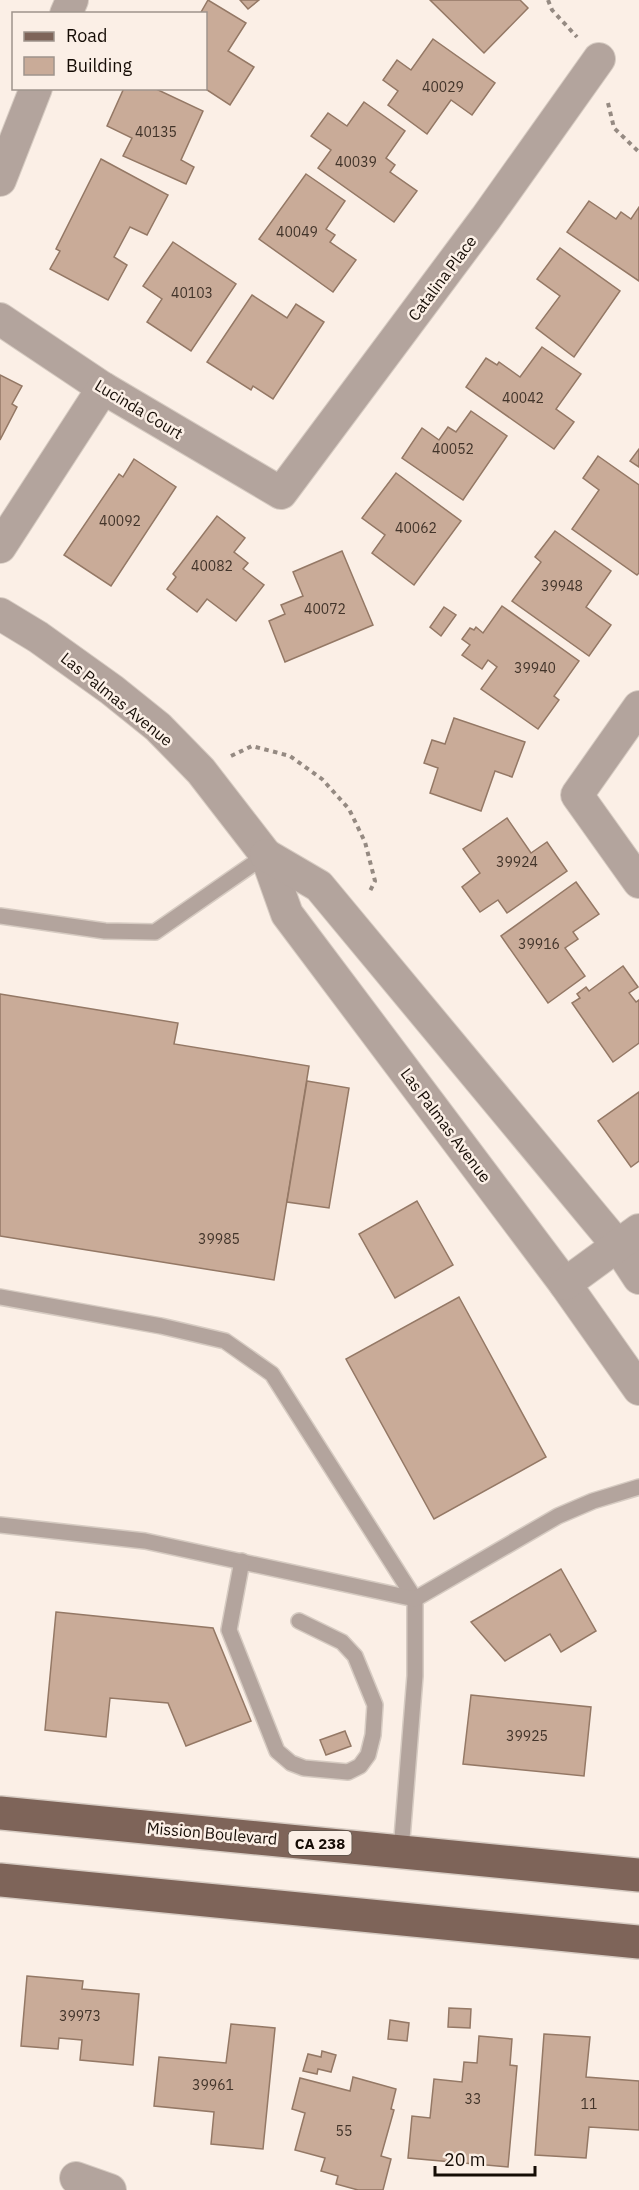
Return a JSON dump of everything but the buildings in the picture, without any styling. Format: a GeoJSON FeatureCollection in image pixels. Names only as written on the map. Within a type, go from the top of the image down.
{"type":"FeatureCollection","features":[{"type":"Feature","properties":{"kind":"main road","name":"Mission Boulevard"},"geometry":{"type":"LineString","coordinates":[[0,1813],[639,1875]]}},
{"type":"Feature","properties":{"kind":"main road"},"geometry":{"type":"LineString","coordinates":[[0,1880],[639,1942]]}},
{"type":"Feature","properties":{"kind":"street","name":"Catalina Place"},"geometry":{"type":"LineString","coordinates":[[281,493],[486,218],[599,59]]}},
{"type":"Feature","properties":{"kind":"street"},"geometry":{"type":"LineString","coordinates":[[0,180],[35,90]]}},
{"type":"Feature","properties":{"kind":"street","name":"Lucinda Court"},"geometry":{"type":"LineString","coordinates":[[0,319],[104,388],[281,493]]}},
{"type":"Feature","properties":{"kind":"street"},"geometry":{"type":"LineString","coordinates":[[0,547],[104,388]]}},
{"type":"Feature","properties":{"kind":"street","name":"Las Palmas Avenue"},"geometry":{"type":"LineString","coordinates":[[0,614],[38,637],[112,690],[158,727],[201,771],[266,855],[287,914],[565,1284],[639,1389]]}},
{"type":"Feature","properties":{"kind":"street"},"geometry":{"type":"LineString","coordinates":[[639,707],[577,795],[639,882]]}},
{"type":"Feature","properties":{"kind":"street","name":"Las Palmas Avenue"},"geometry":{"type":"LineString","coordinates":[[266,855],[318,886],[628,1238],[639,1278]]}},
{"type":"Feature","properties":{"kind":"street"},"geometry":{"type":"LineString","coordinates":[[565,1284],[628,1238]]}},
{"type":"Feature","properties":{"kind":"street"},"geometry":{"type":"LineString","coordinates":[[76,2178],[110,2190]]}},
{"type":"Feature","properties":{"kind":"lane"},"geometry":{"type":"LineString","coordinates":[[0,916],[105,931],[156,932],[266,855]]}},
{"type":"Feature","properties":{"kind":"lane"},"geometry":{"type":"LineString","coordinates":[[0,1297],[161,1326],[225,1341],[272,1374],[415,1599],[415,1676],[401,1851]]}},
{"type":"Feature","properties":{"kind":"lane"},"geometry":{"type":"LineString","coordinates":[[0,1525],[146,1541],[415,1599],[558,1516],[593,1501],[639,1487]]}},
{"type":"Feature","properties":{"kind":"lane"},"geometry":{"type":"LineString","coordinates":[[242,1561],[229,1630],[277,1751],[291,1763],[304,1768],[348,1772],[360,1766],[368,1755],[373,1735],[375,1705],[355,1656],[342,1642],[299,1621]]}},
{"type":"Feature","properties":{"kind":"path"},"geometry":{"type":"LineString","coordinates":[[548,0],[552,10],[599,59],[614,128],[639,152]]}},
{"type":"Feature","properties":{"kind":"path"},"geometry":{"type":"LineString","coordinates":[[201,771],[252,746],[290,756],[322,779],[349,809],[365,842],[375,881],[353,928]]}}]}
